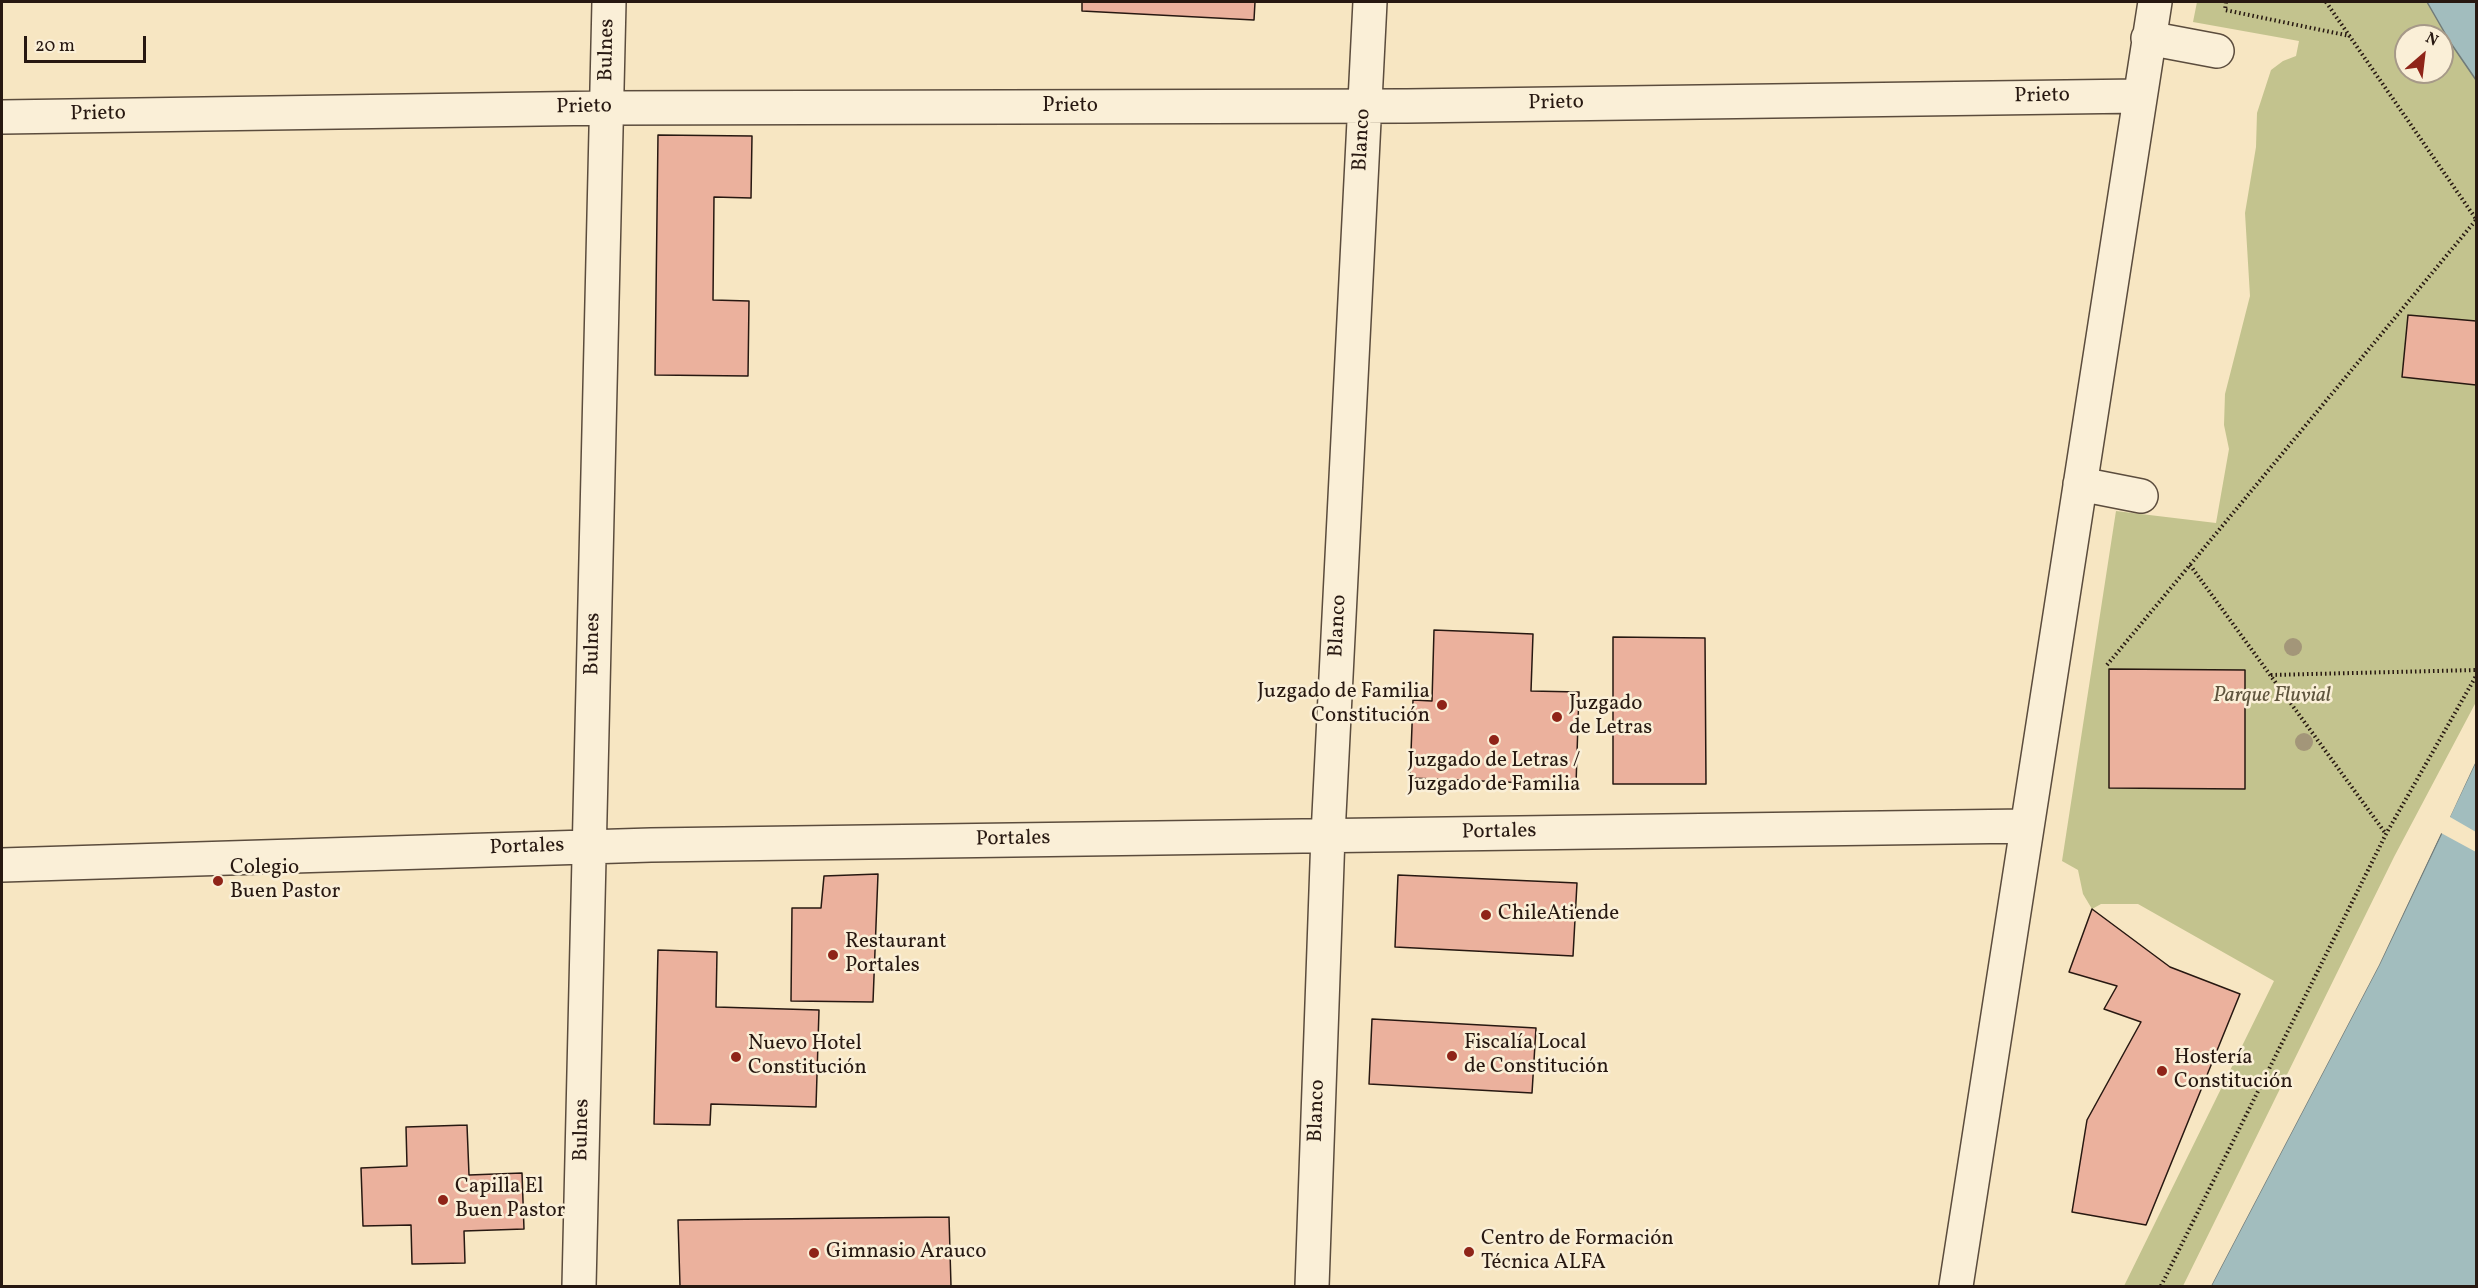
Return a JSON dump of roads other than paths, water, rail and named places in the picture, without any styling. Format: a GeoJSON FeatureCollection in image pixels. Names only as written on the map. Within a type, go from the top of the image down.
{"type":"FeatureCollection","features":[{"type":"Feature","properties":{"kind":"street","name":"Bulnes"},"geometry":{"type":"LineString","coordinates":[[579,1287],[609,2]]}},
{"type":"Feature","properties":{"kind":"street","name":"Blanco"},"geometry":{"type":"LineString","coordinates":[[1312,1287],[1328,835],[1370,2]]}},
{"type":"Feature","properties":{"kind":"street"},"geometry":{"type":"LineString","coordinates":[[1956,1287],[2154,2]]}},
{"type":"Feature","properties":{"kind":"street"},"geometry":{"type":"LineString","coordinates":[[2148,38],[2217,51]]}},
{"type":"Feature","properties":{"kind":"street","name":"Prieto"},"geometry":{"type":"LineString","coordinates":[[2,117],[607,108],[1365,106],[2139,96]]}},
{"type":"Feature","properties":{"kind":"street"},"geometry":{"type":"LineString","coordinates":[[2080,484],[2141,496]]}},
{"type":"Feature","properties":{"kind":"street","name":"Portales"},"geometry":{"type":"LineString","coordinates":[[2,865],[589,846],[2026,826]]}},
{"type":"Feature","properties":{"kind":"water"},"geometry":{"type":"Polygon","coordinates":[[[2427,2],[2476,2],[2476,80],[2454,48],[2454,24],[2440,24],[2427,2]]]}},
{"type":"Feature","properties":{"kind":"water"},"geometry":{"type":"Polygon","coordinates":[[[2476,761],[2476,1286],[2211,1286],[2379,965],[2476,761]]]}},
{"type":"Feature","properties":{"kind":"place","name":"Juzgado de Familia Constitución"},"geometry":{"type":"Point","coordinates":[1442,705]}},
{"type":"Feature","properties":{"kind":"place","name":"Juzgado de Letras"},"geometry":{"type":"Point","coordinates":[1557,717]}},
{"type":"Feature","properties":{"kind":"place","name":"Juzgado de Letras / Juzgado de Familia"},"geometry":{"type":"Point","coordinates":[1494,740]}},
{"type":"Feature","properties":{"kind":"place","name":"Colegio Buen Pastor"},"geometry":{"type":"Point","coordinates":[218,881]}},
{"type":"Feature","properties":{"kind":"place","name":"ChileAtiende"},"geometry":{"type":"Point","coordinates":[1486,915]}},
{"type":"Feature","properties":{"kind":"place","name":"Restaurant Portales"},"geometry":{"type":"Point","coordinates":[833,955]}},
{"type":"Feature","properties":{"kind":"place","name":"Fiscalía Local de Constitución"},"geometry":{"type":"Point","coordinates":[1452,1056]}},
{"type":"Feature","properties":{"kind":"place","name":"Nuevo Hotel Constitución"},"geometry":{"type":"Point","coordinates":[736,1057]}},
{"type":"Feature","properties":{"kind":"place","name":"Hostería Constitución"},"geometry":{"type":"Point","coordinates":[2162,1071]}},
{"type":"Feature","properties":{"kind":"place","name":"Capilla El Buen Pastor"},"geometry":{"type":"Point","coordinates":[443,1200]}},
{"type":"Feature","properties":{"kind":"place","name":"Centro de Formación Técnica ALFA"},"geometry":{"type":"Point","coordinates":[1469,1252]}},
{"type":"Feature","properties":{"kind":"place","name":"Gimnasio Arauco"},"geometry":{"type":"Point","coordinates":[814,1253]}},
{"type":"Feature","properties":{"kind":"park label","name":"Parque Fluvial"},"geometry":{"type":"Point","coordinates":[2272,697]}}]}
